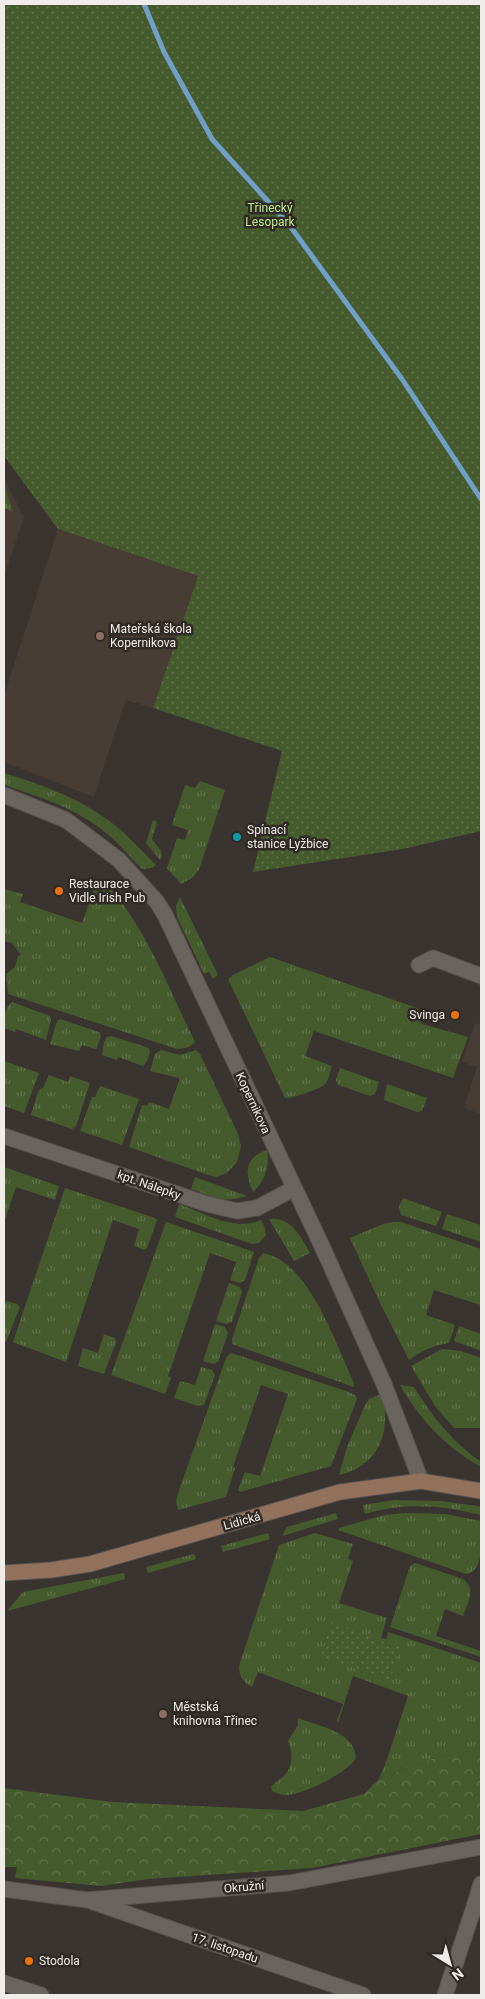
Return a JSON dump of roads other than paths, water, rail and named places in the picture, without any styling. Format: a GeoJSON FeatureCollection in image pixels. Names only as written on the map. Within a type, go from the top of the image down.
{"type":"FeatureCollection","features":[{"type":"Feature","properties":{"kind":"street","name":"Kopernikova"},"geometry":{"type":"LineString","coordinates":[[4,795],[66,820],[118,860],[157,902],[165,915],[293,1189],[321,1244],[384,1384],[421,1481]]}},
{"type":"Feature","properties":{"kind":"street"},"geometry":{"type":"LineString","coordinates":[[419,965],[433,958],[481,976]]}},
{"type":"Feature","properties":{"kind":"street","name":"kpt. Nálepky"},"geometry":{"type":"LineString","coordinates":[[4,1136],[207,1204],[237,1211],[257,1208],[293,1189]]}},
{"type":"Feature","properties":{"kind":"street","name":"Lidická"},"geometry":{"type":"LineString","coordinates":[[4,1573],[51,1570],[90,1564],[340,1492],[421,1481],[481,1491]]}},
{"type":"Feature","properties":{"kind":"street","name":"Okružní"},"geometry":{"type":"LineString","coordinates":[[4,1889],[87,1900],[289,1883],[481,1847]]}},
{"type":"Feature","properties":{"kind":"street"},"geometry":{"type":"LineString","coordinates":[[445,1995],[478,1906],[481,1884]]}},
{"type":"Feature","properties":{"kind":"street","name":"17. listopadu"},"geometry":{"type":"LineString","coordinates":[[87,1900],[363,1995]]}},
{"type":"Feature","properties":{"kind":"street"},"geometry":{"type":"LineString","coordinates":[[4,1983],[41,1995]]}},
{"type":"Feature","properties":{"kind":"waterway"},"geometry":{"type":"LineString","coordinates":[[144,4],[164,52],[212,139],[290,226],[402,379],[481,499]]}},
{"type":"Feature","properties":{"kind":"place","name":"Mateřská škola Kopernikova"},"geometry":{"type":"Point","coordinates":[100,636]}},
{"type":"Feature","properties":{"kind":"place","name":"Spínací stanice Lyžbice"},"geometry":{"type":"Point","coordinates":[237,837]}},
{"type":"Feature","properties":{"kind":"place","name":"Restaurace Vidle Irish Pub"},"geometry":{"type":"Point","coordinates":[59,891]}},
{"type":"Feature","properties":{"kind":"place","name":"Svinga"},"geometry":{"type":"Point","coordinates":[455,1015]}},
{"type":"Feature","properties":{"kind":"place","name":"Městská knihovna Třinec"},"geometry":{"type":"Point","coordinates":[163,1714]}},
{"type":"Feature","properties":{"kind":"place","name":"Stodola"},"geometry":{"type":"Point","coordinates":[29,1961]}},
{"type":"Feature","properties":{"kind":"park label","name":"Třinecký Lesopark"},"geometry":{"type":"Point","coordinates":[270,215]}}]}
